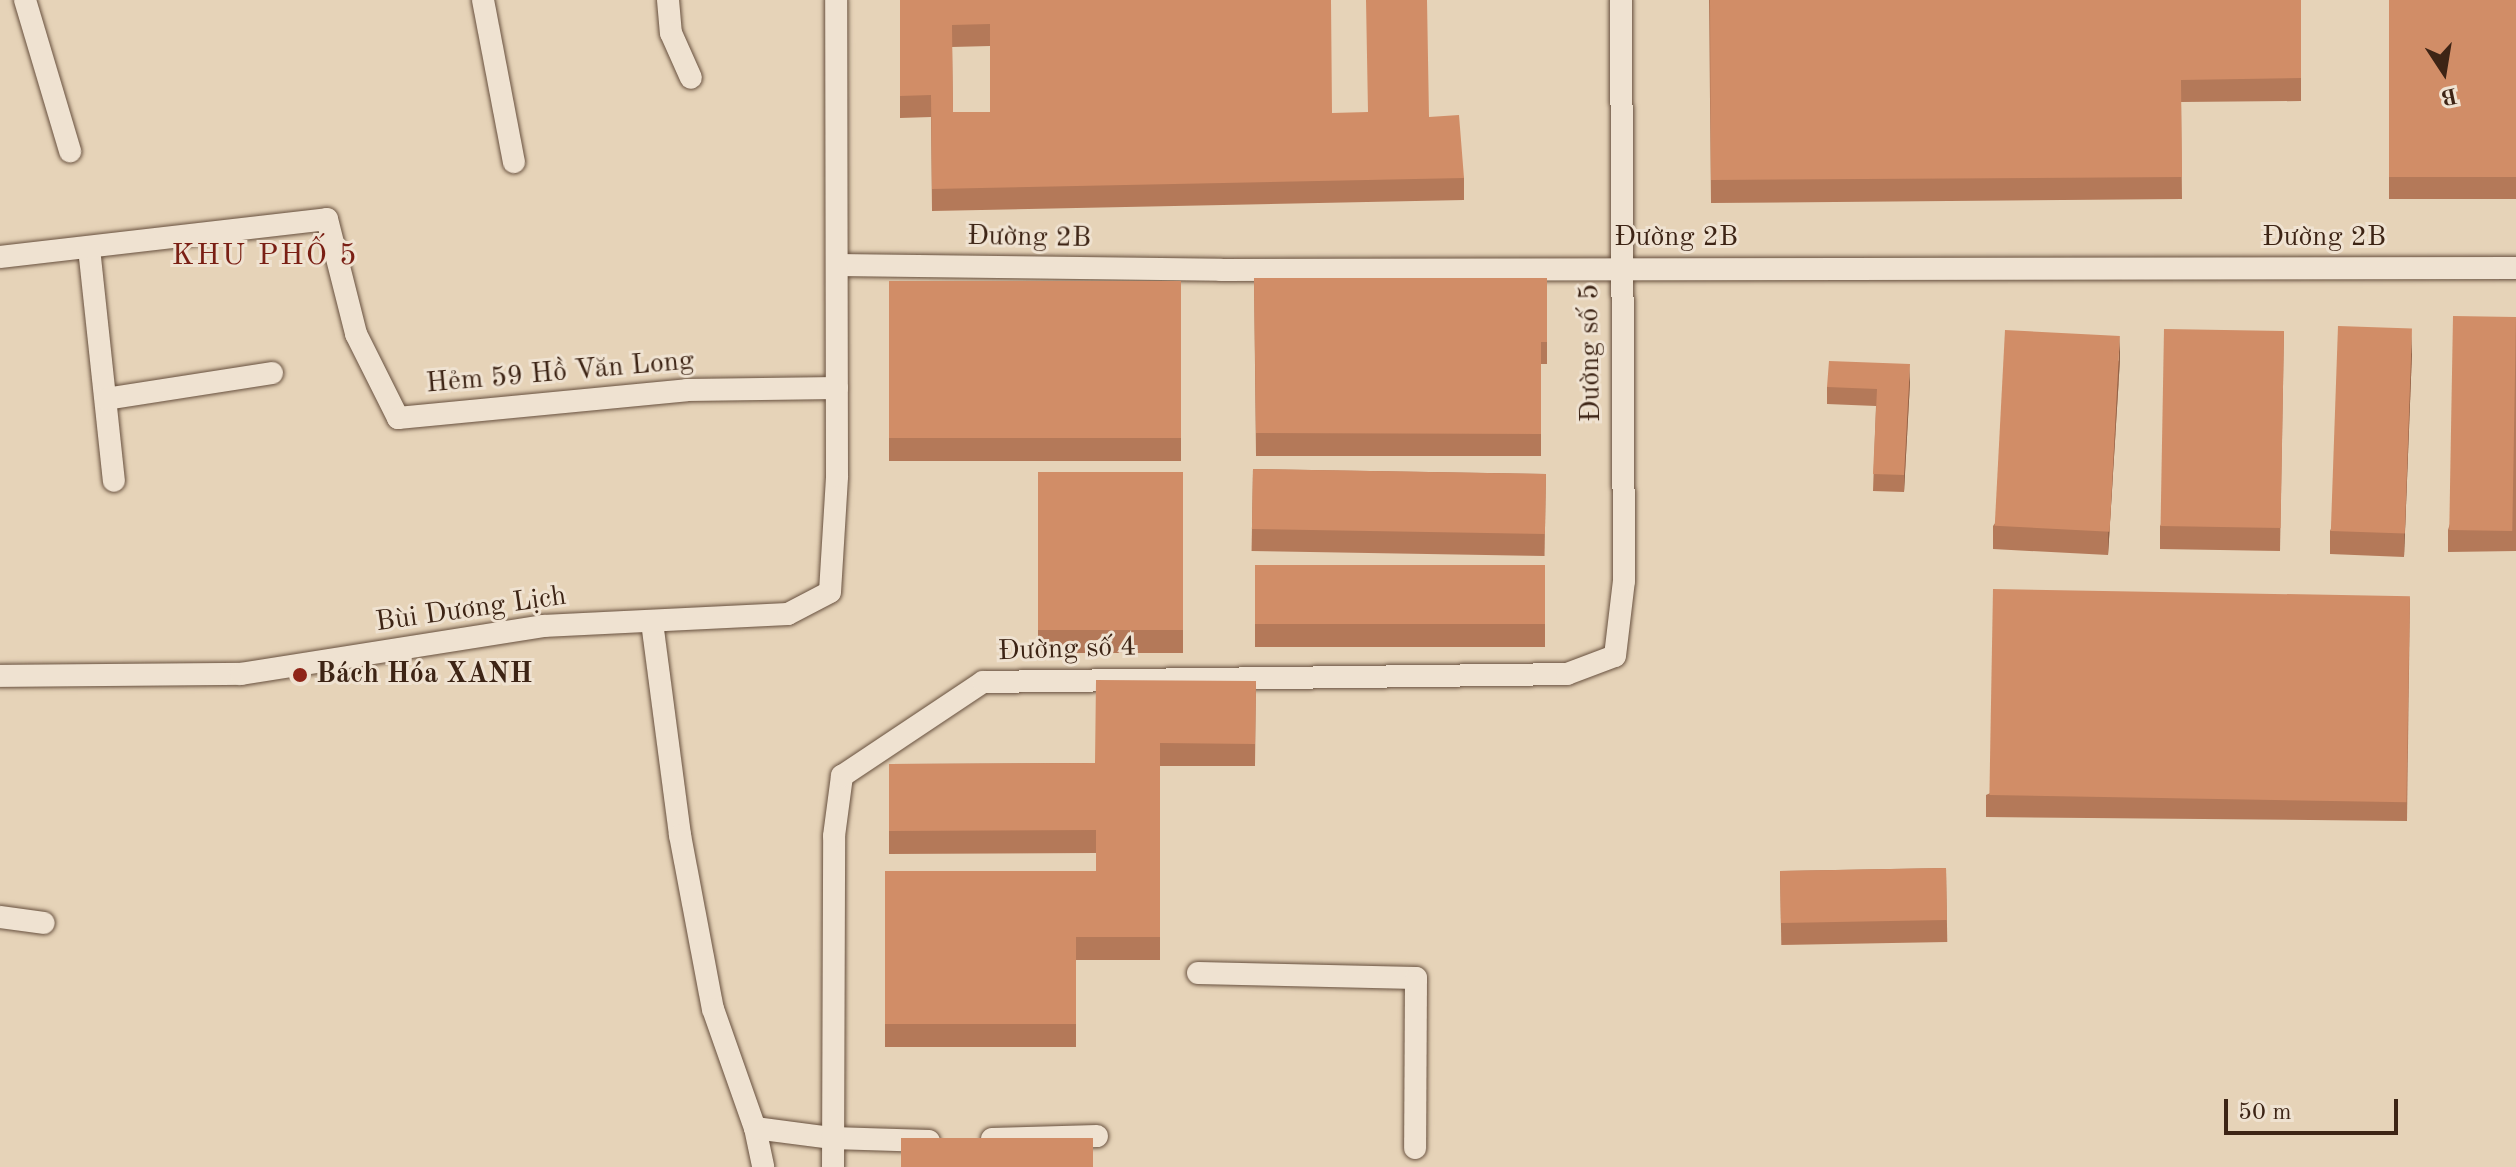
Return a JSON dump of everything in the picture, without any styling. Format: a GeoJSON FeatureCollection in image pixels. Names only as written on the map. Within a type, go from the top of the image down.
{"type":"FeatureCollection","features":[{"type":"Feature","properties":{"kind":"street"},"geometry":{"type":"LineString","coordinates":[[25,0],[70,151]]}},
{"type":"Feature","properties":{"kind":"street"},"geometry":{"type":"LineString","coordinates":[[483,0],[514,162]]}},
{"type":"Feature","properties":{"kind":"street"},"geometry":{"type":"LineString","coordinates":[[668,0],[671,33],[691,78]]}},
{"type":"Feature","properties":{"kind":"street"},"geometry":{"type":"LineString","coordinates":[[836,0],[837,388]]}},
{"type":"Feature","properties":{"kind":"street","name":"Đường số 5"},"geometry":{"type":"LineString","coordinates":[[1615,656],[1624,581],[1621,0]]}},
{"type":"Feature","properties":{"kind":"street","name":"Hẻm 59 Hồ Văn Long"},"geometry":{"type":"LineString","coordinates":[[0,257],[327,219],[356,334],[398,418],[687,390],[837,388]]}},
{"type":"Feature","properties":{"kind":"street"},"geometry":{"type":"LineString","coordinates":[[89,248],[114,481]]}},
{"type":"Feature","properties":{"kind":"street","name":"Đường 2B"},"geometry":{"type":"LineString","coordinates":[[837,265],[1221,270],[2516,268]]}},
{"type":"Feature","properties":{"kind":"street"},"geometry":{"type":"LineString","coordinates":[[106,399],[272,373]]}},
{"type":"Feature","properties":{"kind":"street","name":"Bùi Dương Lịch"},"geometry":{"type":"LineString","coordinates":[[0,676],[241,674],[543,626],[788,614],[830,592],[837,476],[837,388]]}},
{"type":"Feature","properties":{"kind":"street"},"geometry":{"type":"LineString","coordinates":[[652,622],[680,835],[713,1009],[755,1128],[763,1167]]}},
{"type":"Feature","properties":{"kind":"street","name":"Đường số 4"},"geometry":{"type":"LineString","coordinates":[[833,1167],[837,1068],[834,836],[842,776],[983,682],[1567,674],[1615,656]]}},
{"type":"Feature","properties":{"kind":"street"},"geometry":{"type":"LineString","coordinates":[[0,917],[44,923]]}},
{"type":"Feature","properties":{"kind":"street"},"geometry":{"type":"LineString","coordinates":[[1198,973],[1416,978],[1415,1148]]}},
{"type":"Feature","properties":{"kind":"street"},"geometry":{"type":"LineString","coordinates":[[755,1128],[832,1138],[964,1140],[1097,1136]]}},
{"type":"Feature","properties":{"kind":"building"},"geometry":{"type":"Polygon","coordinates":[[[900,0],[1331,0],[1332,113],[1368,112],[1366,0],[1427,0],[1429,117],[1459,115],[1464,178],[932,189],[931,95],[900,96],[900,0]],[[990,24],[952,25],[953,112],[990,112],[990,24]]]}},
{"type":"Feature","properties":{"kind":"building"},"geometry":{"type":"Polygon","coordinates":[[[1710,0],[2301,0],[2301,78],[2181,80],[2182,177],[1711,180],[1710,0]]]}},
{"type":"Feature","properties":{"kind":"building"},"geometry":{"type":"Polygon","coordinates":[[[2389,0],[2516,0],[2516,177],[2389,177],[2389,0]]]}},
{"type":"Feature","properties":{"kind":"building"},"geometry":{"type":"Polygon","coordinates":[[[1254,278],[1547,278],[1547,342],[1541,342],[1541,434],[1256,433],[1254,278]]]}},
{"type":"Feature","properties":{"kind":"building"},"geometry":{"type":"Polygon","coordinates":[[[889,281],[1181,281],[1181,438],[889,438],[889,281]]]}},
{"type":"Feature","properties":{"kind":"building"},"geometry":{"type":"Polygon","coordinates":[[[2453,316],[2516,317],[2512,531],[2449,530],[2453,316]]]}},
{"type":"Feature","properties":{"kind":"building"},"geometry":{"type":"Polygon","coordinates":[[[2338,326],[2412,329],[2405,533],[2331,531],[2338,326]]]}},
{"type":"Feature","properties":{"kind":"building"},"geometry":{"type":"Polygon","coordinates":[[[2164,329],[2284,331],[2281,528],[2161,526],[2164,329]]]}},
{"type":"Feature","properties":{"kind":"building"},"geometry":{"type":"Polygon","coordinates":[[[2005,330],[2120,336],[2110,532],[1995,526],[2005,330]]]}},
{"type":"Feature","properties":{"kind":"building"},"geometry":{"type":"Polygon","coordinates":[[[1829,361],[1910,364],[1904,475],[1873,474],[1877,389],[1827,387],[1829,361]]]}},
{"type":"Feature","properties":{"kind":"building"},"geometry":{"type":"Polygon","coordinates":[[[1253,469],[1546,474],[1545,534],[1252,529],[1253,469]]]}},
{"type":"Feature","properties":{"kind":"building"},"geometry":{"type":"Polygon","coordinates":[[[1038,472],[1183,472],[1183,630],[1038,630],[1038,472]]]}},
{"type":"Feature","properties":{"kind":"building"},"geometry":{"type":"Polygon","coordinates":[[[1255,565],[1545,565],[1545,624],[1255,624],[1255,565]]]}},
{"type":"Feature","properties":{"kind":"building"},"geometry":{"type":"Polygon","coordinates":[[[1993,589],[2410,596],[2406,802],[1989,795],[1993,589]]]}},
{"type":"Feature","properties":{"kind":"building"},"geometry":{"type":"Polygon","coordinates":[[[1096,680],[1256,681],[1255,744],[1160,743],[1160,937],[1076,937],[1076,1024],[885,1024],[885,871],[1096,871],[1096,830],[889,831],[889,764],[1095,763],[1096,680]]]}},
{"type":"Feature","properties":{"kind":"building"},"geometry":{"type":"Polygon","coordinates":[[[1946,868],[1947,920],[1781,923],[1780,871],[1946,868]]]}},
{"type":"Feature","properties":{"kind":"building"},"geometry":{"type":"Polygon","coordinates":[[[901,1138],[1093,1138],[1093,1167],[901,1167],[901,1138]]]}},
{"type":"Feature","properties":{"kind":"place","name":"Bách Hóa XANH"},"geometry":{"type":"Point","coordinates":[300,675]}},
{"type":"Feature","properties":{"kind":"district","name":"KHU PHỐ 5"},"geometry":{"type":"Point","coordinates":[265,256]}}]}
